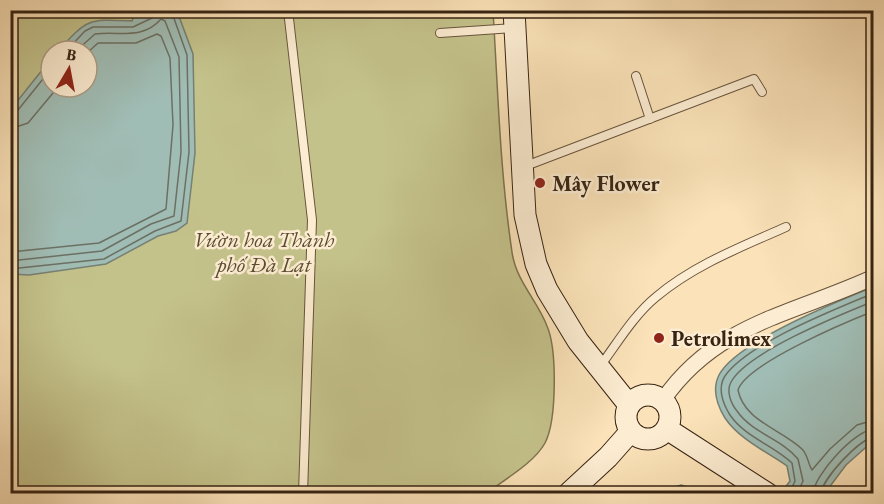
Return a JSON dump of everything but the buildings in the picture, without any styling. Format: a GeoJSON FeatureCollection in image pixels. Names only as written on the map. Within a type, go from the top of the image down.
{"type":"FeatureCollection","features":[{"type":"Feature","properties":{"kind":"main road"},"geometry":{"type":"LineString","coordinates":[[515,19],[522,168],[528,238],[547,290],[598,368],[629,405]]}},
{"type":"Feature","properties":{"kind":"main road"},"geometry":{"type":"LineString","coordinates":[[646,395],[663,400],[671,416],[663,434],[650,439],[631,432],[626,419],[629,405],[646,395]]}},
{"type":"Feature","properties":{"kind":"main road"},"geometry":{"type":"LineString","coordinates":[[667,429],[768,494]]}},
{"type":"Feature","properties":{"kind":"main road"},"geometry":{"type":"LineString","coordinates":[[568,494],[631,432]]}},
{"type":"Feature","properties":{"kind":"street"},"geometry":{"type":"LineString","coordinates":[[663,400],[688,367],[720,343],[747,328],[873,277]]}},
{"type":"Feature","properties":{"kind":"lane"},"geometry":{"type":"LineString","coordinates":[[288,10],[312,220],[303,494]]}},
{"type":"Feature","properties":{"kind":"lane"},"geometry":{"type":"LineString","coordinates":[[440,33],[515,19]]}},
{"type":"Feature","properties":{"kind":"lane"},"geometry":{"type":"LineString","coordinates":[[636,76],[650,119]]}},
{"type":"Feature","properties":{"kind":"lane"},"geometry":{"type":"LineString","coordinates":[[522,168],[754,79],[762,92]]}},
{"type":"Feature","properties":{"kind":"lane"},"geometry":{"type":"LineString","coordinates":[[598,368],[655,297],[714,260],[786,227]]}},
{"type":"Feature","properties":{"kind":"green space","name":"Vườn hoa Thành phố Đà Lạt"},"geometry":{"type":"Polygon","coordinates":[[[10,11],[493,11],[502,162],[512,252],[522,281],[547,326],[553,351],[554,402],[549,432],[540,450],[519,470],[487,493],[11,493],[10,11]]]}},
{"type":"Feature","properties":{"kind":"water"},"geometry":{"type":"Polygon","coordinates":[[[150,10],[177,11],[193,54],[195,153],[187,223],[176,231],[158,236],[106,264],[29,275],[11,274],[11,109],[39,74],[39,99],[99,99],[99,39],[69,39],[83,26],[90,23],[106,20],[132,21],[133,18],[144,16],[150,10]]]}},
{"type":"Feature","properties":{"kind":"water"},"geometry":{"type":"Polygon","coordinates":[[[873,287],[873,441],[846,465],[825,493],[781,493],[790,481],[787,466],[745,439],[725,418],[716,397],[719,375],[729,362],[766,336],[813,312],[873,287]]]}},
{"type":"Feature","properties":{"kind":"water"},"geometry":{"type":"Polygon","coordinates":[[[681,485],[706,493],[656,493],[658,492],[681,485]]]}},
{"type":"Feature","properties":{"kind":"place","name":"Mây Flower"},"geometry":{"type":"Point","coordinates":[540,183]}},
{"type":"Feature","properties":{"kind":"place","name":"Petrolimex"},"geometry":{"type":"Point","coordinates":[659,338]}}]}
